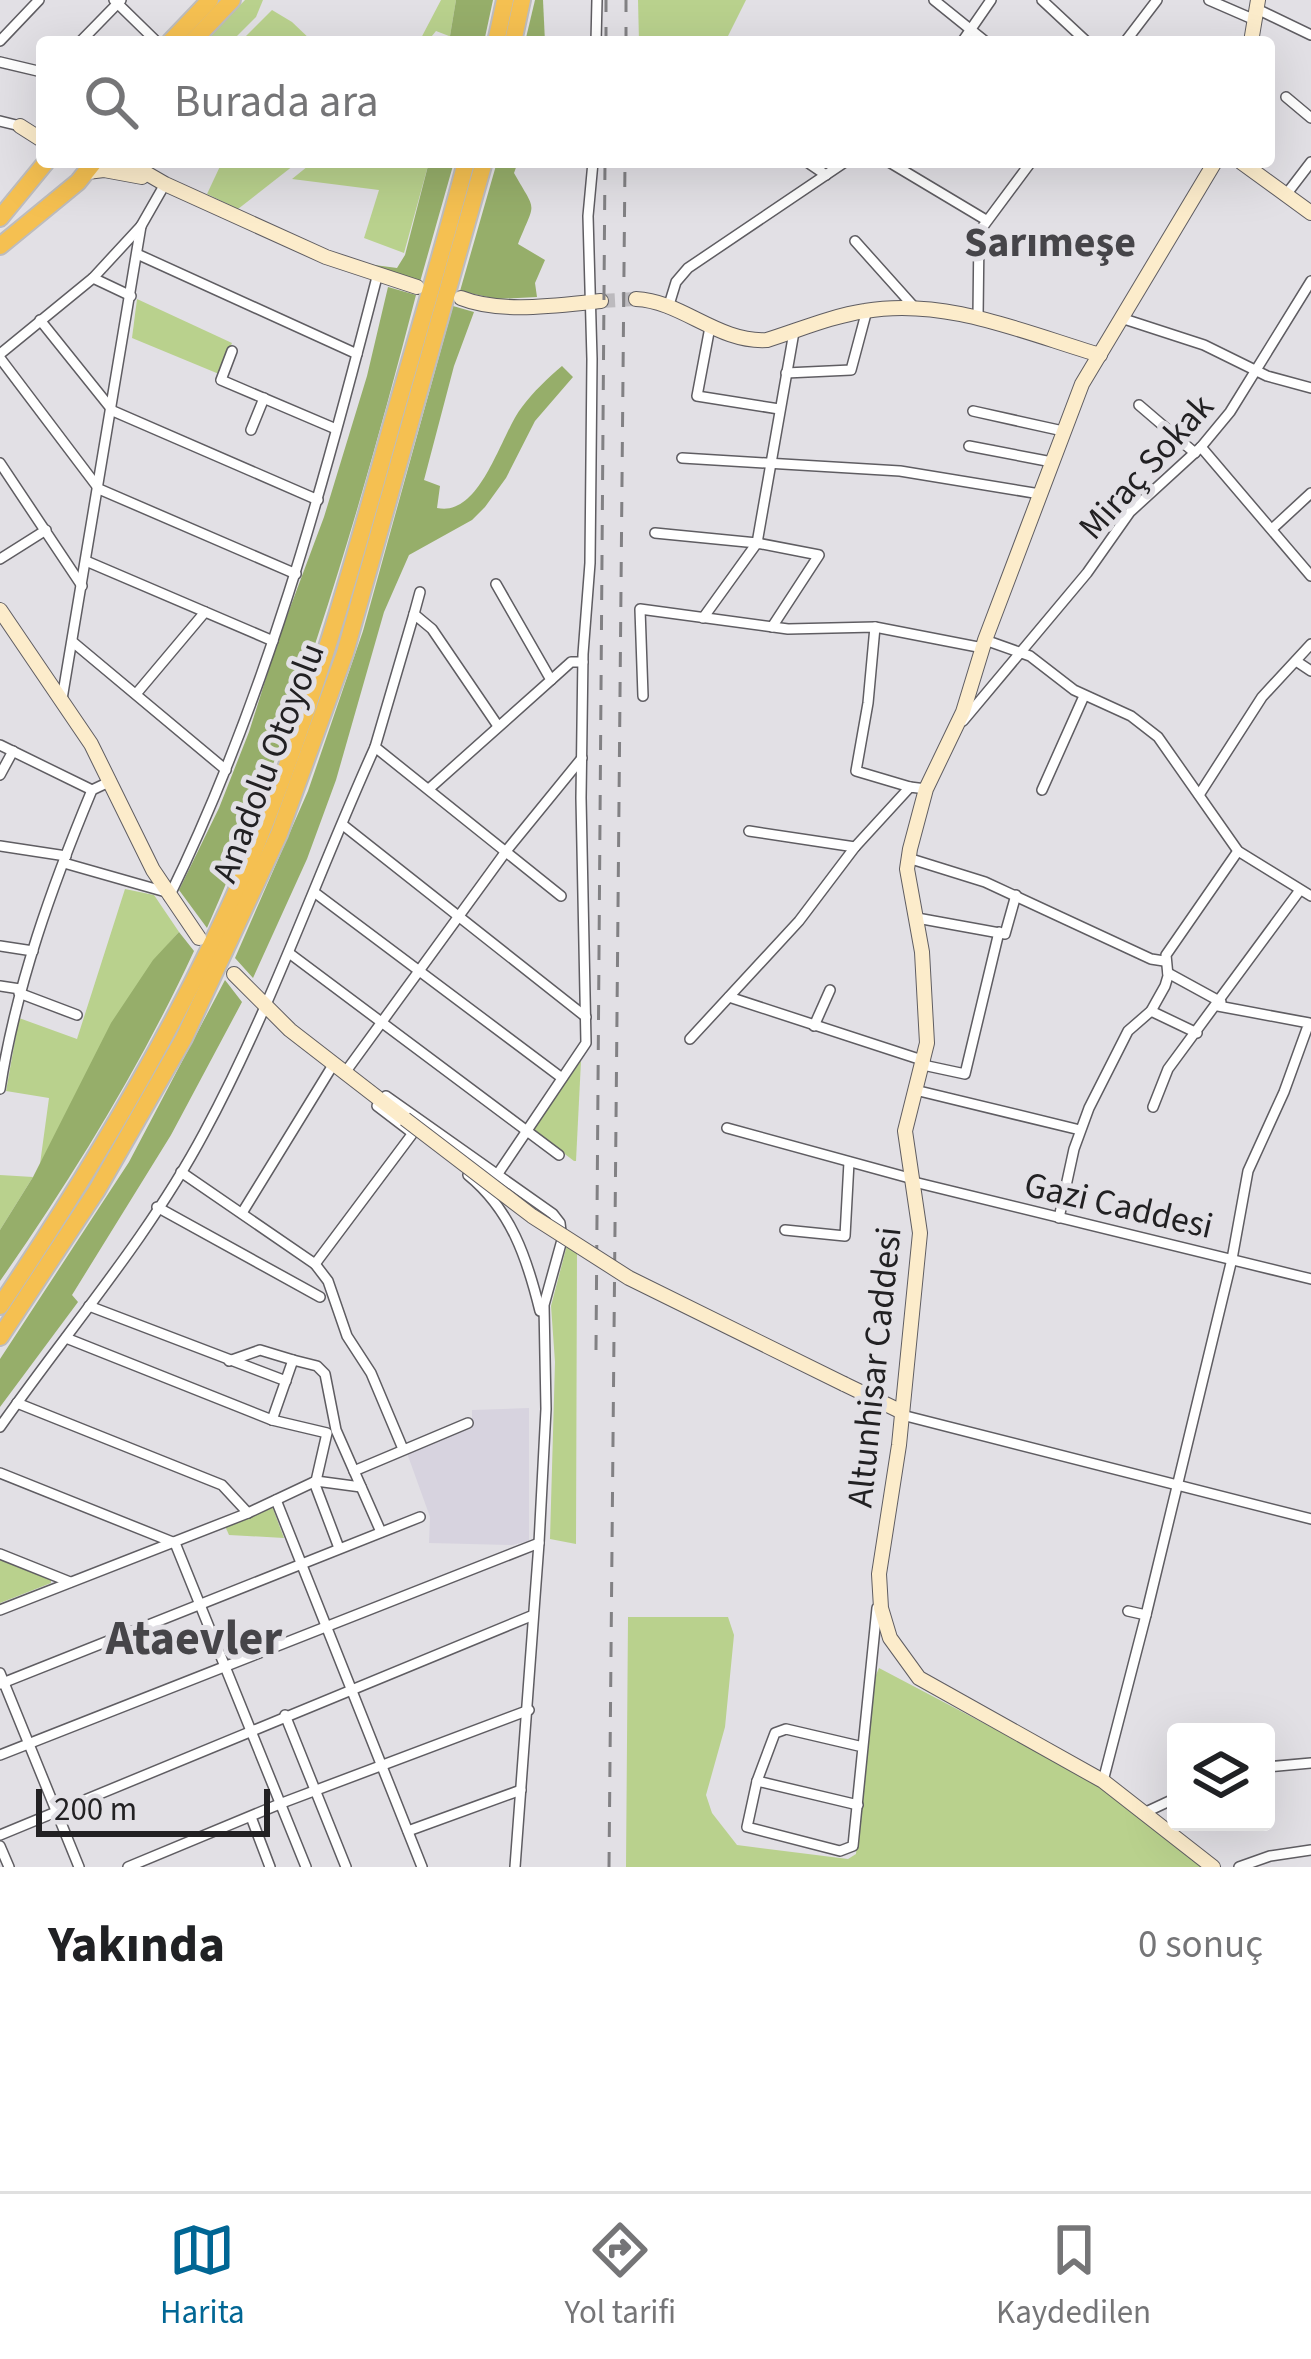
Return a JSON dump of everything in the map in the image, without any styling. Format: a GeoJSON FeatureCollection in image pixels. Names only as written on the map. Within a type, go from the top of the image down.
{"type":"FeatureCollection","features":[{"type":"Feature","properties":{"kind":"highway"},"geometry":{"type":"LineString","coordinates":[[176,36],[210,0]]}},
{"type":"Feature","properties":{"kind":"highway"},"geometry":{"type":"LineString","coordinates":[[198,36],[232,0]]}},
{"type":"Feature","properties":{"kind":"highway"},"geometry":{"type":"LineString","coordinates":[[497,36],[505,0]]}},
{"type":"Feature","properties":{"kind":"highway"},"geometry":{"type":"LineString","coordinates":[[514,36],[522,0]]}},
{"type":"Feature","properties":{"kind":"highway"},"geometry":{"type":"LineString","coordinates":[[0,218],[41,168]]}},
{"type":"Feature","properties":{"kind":"highway"},"geometry":{"type":"LineString","coordinates":[[0,247],[82,168]]}},
{"type":"Feature","properties":{"kind":"highway","name":"Anadolu Otoyolu"},"geometry":{"type":"LineString","coordinates":[[0,1306],[58,1221],[182,1006],[291,758],[338,616],[464,168]]}},
{"type":"Feature","properties":{"kind":"highway","name":"Anadolu Otoyolu"},"geometry":{"type":"LineString","coordinates":[[0,1337],[97,1190],[184,1039],[279,834],[351,634],[482,168]]}},
{"type":"Feature","properties":{"kind":"highway"},"geometry":{"type":"LineString","coordinates":[[0,1291],[119,1118]]}},
{"type":"Feature","properties":{"kind":"street"},"geometry":{"type":"LineString","coordinates":[[0,40],[39,0]]}},
{"type":"Feature","properties":{"kind":"street"},"geometry":{"type":"LineString","coordinates":[[596,36],[597,0]]}},
{"type":"Feature","properties":{"kind":"street"},"geometry":{"type":"LineString","coordinates":[[934,0],[978,36]]}},
{"type":"Feature","properties":{"kind":"street"},"geometry":{"type":"LineString","coordinates":[[966,36],[991,0]]}},
{"type":"Feature","properties":{"kind":"street"},"geometry":{"type":"LineString","coordinates":[[1130,36],[1157,0]]}},
{"type":"Feature","properties":{"kind":"street"},"geometry":{"type":"LineString","coordinates":[[1209,0],[1256,10],[1311,35]]}},
{"type":"Feature","properties":{"kind":"street"},"geometry":{"type":"LineString","coordinates":[[86,36],[118,1],[151,36]]}},
{"type":"Feature","properties":{"kind":"street"},"geometry":{"type":"LineString","coordinates":[[1045,1],[1081,36]]}},
{"type":"Feature","properties":{"kind":"street"},"geometry":{"type":"LineString","coordinates":[[0,62],[36,71]]}},
{"type":"Feature","properties":{"kind":"street"},"geometry":{"type":"LineString","coordinates":[[1286,97],[1311,118]]}},
{"type":"Feature","properties":{"kind":"street"},"geometry":{"type":"LineString","coordinates":[[0,121],[36,128]]}},
{"type":"Feature","properties":{"kind":"street"},"geometry":{"type":"LineString","coordinates":[[20,126],[36,136]]}},
{"type":"Feature","properties":{"kind":"street"},"geometry":{"type":"LineString","coordinates":[[1284,196],[1311,162]]}},
{"type":"Feature","properties":{"kind":"street"},"geometry":{"type":"LineString","coordinates":[[100,168],[165,184]]}},
{"type":"Feature","properties":{"kind":"street"},"geometry":{"type":"LineString","coordinates":[[137,168],[377,277],[417,287]]}},
{"type":"Feature","properties":{"kind":"street"},"geometry":{"type":"LineString","coordinates":[[497,1175],[586,1043],[582,758],[596,301],[588,216],[592,168]]}},
{"type":"Feature","properties":{"kind":"street"},"geometry":{"type":"LineString","coordinates":[[816,168],[826,175]]}},
{"type":"Feature","properties":{"kind":"street"},"geometry":{"type":"LineString","coordinates":[[668,308],[676,282],[688,268],[836,168]]}},
{"type":"Feature","properties":{"kind":"street"},"geometry":{"type":"LineString","coordinates":[[899,168],[986,220]]}},
{"type":"Feature","properties":{"kind":"street"},"geometry":{"type":"LineString","coordinates":[[978,317],[977,239],[1026,168]]}},
{"type":"Feature","properties":{"kind":"street","name":"Altunhisar Caddesi"},"geometry":{"type":"LineString","coordinates":[[1211,168],[1082,384],[956,730],[918,788],[908,858],[926,1000],[924,1063],[905,1131],[920,1233],[879,1590],[890,1638],[919,1678],[1103,1781],[1214,1867]]}},
{"type":"Feature","properties":{"kind":"street"},"geometry":{"type":"LineString","coordinates":[[1249,168],[1311,212]]}},
{"type":"Feature","properties":{"kind":"street"},"geometry":{"type":"LineString","coordinates":[[165,184],[141,226],[93,278],[0,354],[99,489],[296,574]]}},
{"type":"Feature","properties":{"kind":"street"},"geometry":{"type":"LineString","coordinates":[[62,699],[141,226]]}},
{"type":"Feature","properties":{"kind":"street"},"geometry":{"type":"LineString","coordinates":[[855,241],[916,309]]}},
{"type":"Feature","properties":{"kind":"street"},"geometry":{"type":"LineString","coordinates":[[137,254],[357,355]]}},
{"type":"Feature","properties":{"kind":"street"},"geometry":{"type":"LineString","coordinates":[[168,895],[226,770],[296,574],[377,277]]}},
{"type":"Feature","properties":{"kind":"street"},"geometry":{"type":"LineString","coordinates":[[93,278],[131,296]]}},
{"type":"Feature","properties":{"kind":"street","name":"Miraç Sokak"},"geometry":{"type":"LineString","coordinates":[[956,730],[1087,573],[1130,512],[1198,450],[1246,391],[1311,281]]}},
{"type":"Feature","properties":{"kind":"street"},"geometry":{"type":"LineString","coordinates":[[461,298],[497,304],[596,301]]}},
{"type":"Feature","properties":{"kind":"street"},"geometry":{"type":"LineString","coordinates":[[636,299],[760,340],[867,310],[916,309],[978,317],[1100,356]]}},
{"type":"Feature","properties":{"kind":"street"},"geometry":{"type":"LineString","coordinates":[[786,373],[851,370],[867,310]]}},
{"type":"Feature","properties":{"kind":"street"},"geometry":{"type":"LineString","coordinates":[[1121,319],[1204,345],[1256,370],[1311,388]]}},
{"type":"Feature","properties":{"kind":"street"},"geometry":{"type":"LineString","coordinates":[[40,320],[113,411],[318,500]]}},
{"type":"Feature","properties":{"kind":"street"},"geometry":{"type":"LineString","coordinates":[[710,327],[698,396],[779,410]]}},
{"type":"Feature","properties":{"kind":"street"},"geometry":{"type":"LineString","coordinates":[[703,618],[757,543],[794,332]]}},
{"type":"Feature","properties":{"kind":"street"},"geometry":{"type":"LineString","coordinates":[[232,351],[221,380],[335,429]]}},
{"type":"Feature","properties":{"kind":"street"},"geometry":{"type":"LineString","coordinates":[[251,430],[264,398]]}},
{"type":"Feature","properties":{"kind":"street"},"geometry":{"type":"LineString","coordinates":[[1139,404],[1198,450],[1311,576]]}},
{"type":"Feature","properties":{"kind":"street"},"geometry":{"type":"LineString","coordinates":[[973,411],[1064,431]]}},
{"type":"Feature","properties":{"kind":"street"},"geometry":{"type":"LineString","coordinates":[[969,446],[1052,462]]}},
{"type":"Feature","properties":{"kind":"street"},"geometry":{"type":"LineString","coordinates":[[682,458],[900,471],[1040,494]]}},
{"type":"Feature","properties":{"kind":"street"},"geometry":{"type":"LineString","coordinates":[[0,463],[82,586]]}},
{"type":"Feature","properties":{"kind":"street"},"geometry":{"type":"LineString","coordinates":[[1272,529],[1311,493]]}},
{"type":"Feature","properties":{"kind":"street"},"geometry":{"type":"LineString","coordinates":[[0,559],[46,530]]}},
{"type":"Feature","properties":{"kind":"street"},"geometry":{"type":"LineString","coordinates":[[655,533],[757,543],[819,555],[772,627]]}},
{"type":"Feature","properties":{"kind":"street"},"geometry":{"type":"LineString","coordinates":[[86,561],[273,641]]}},
{"type":"Feature","properties":{"kind":"street"},"geometry":{"type":"LineString","coordinates":[[496,584],[550,680]]}},
{"type":"Feature","properties":{"kind":"street"},"geometry":{"type":"LineString","coordinates":[[0,1427],[89,1306],[202,1137],[265,1008],[375,747],[420,592]]}},
{"type":"Feature","properties":{"kind":"street"},"geometry":{"type":"LineString","coordinates":[[643,696],[640,608],[772,627],[874,627],[1022,652],[1084,696],[1122,711],[1152,731],[1238,850],[1306,893],[1168,1069],[1153,1107]]}},
{"type":"Feature","properties":{"kind":"street"},"geometry":{"type":"LineString","coordinates":[[0,610],[62,699],[111,781],[168,895],[199,938]]}},
{"type":"Feature","properties":{"kind":"street"},"geometry":{"type":"LineString","coordinates":[[136,694],[205,612]]}},
{"type":"Feature","properties":{"kind":"street"},"geometry":{"type":"LineString","coordinates":[[415,614],[432,628],[498,726]]}},
{"type":"Feature","properties":{"kind":"street"},"geometry":{"type":"LineString","coordinates":[[874,627],[856,771],[918,788]]}},
{"type":"Feature","properties":{"kind":"street"},"geometry":{"type":"LineString","coordinates":[[74,643],[226,770]]}},
{"type":"Feature","properties":{"kind":"street"},"geometry":{"type":"LineString","coordinates":[[1198,795],[1262,697],[1311,644]]}},
{"type":"Feature","properties":{"kind":"street"},"geometry":{"type":"LineString","coordinates":[[1296,661],[1311,671]]}},
{"type":"Feature","properties":{"kind":"street"},"geometry":{"type":"LineString","coordinates":[[430,788],[571,662],[583,662]]}},
{"type":"Feature","properties":{"kind":"street"},"geometry":{"type":"LineString","coordinates":[[1042,790],[1084,696]]}},
{"type":"Feature","properties":{"kind":"street"},"geometry":{"type":"LineString","coordinates":[[0,745],[92,790]]}},
{"type":"Feature","properties":{"kind":"street"},"geometry":{"type":"LineString","coordinates":[[375,747],[561,896]]}},
{"type":"Feature","properties":{"kind":"street"},"geometry":{"type":"LineString","coordinates":[[0,776],[13,751]]}},
{"type":"Feature","properties":{"kind":"street"},"geometry":{"type":"LineString","coordinates":[[242,1214],[338,1069],[380,1022],[507,850],[582,758]]}},
{"type":"Feature","properties":{"kind":"street"},"geometry":{"type":"LineString","coordinates":[[0,1084],[20,991],[65,860],[92,790],[111,781]]}},
{"type":"Feature","properties":{"kind":"street"},"geometry":{"type":"LineString","coordinates":[[690,1040],[799,921],[855,847],[918,788]]}},
{"type":"Feature","properties":{"kind":"street"},"geometry":{"type":"LineString","coordinates":[[343,825],[586,1017]]}},
{"type":"Feature","properties":{"kind":"street"},"geometry":{"type":"LineString","coordinates":[[749,831],[855,847]]}},
{"type":"Feature","properties":{"kind":"street"},"geometry":{"type":"LineString","coordinates":[[0,846],[65,860],[168,895]]}},
{"type":"Feature","properties":{"kind":"street"},"geometry":{"type":"LineString","coordinates":[[1059,1218],[1080,1130],[1120,1044],[1137,1019],[1150,1011],[1166,967],[1238,850]]}},
{"type":"Feature","properties":{"kind":"street"},"geometry":{"type":"LineString","coordinates":[[908,858],[960,872],[1016,895],[1166,967],[1219,1004],[1310,1021],[1248,1171],[1232,1259],[1103,1781]]}},
{"type":"Feature","properties":{"kind":"street"},"geometry":{"type":"LineString","coordinates":[[314,892],[562,1078]]}},
{"type":"Feature","properties":{"kind":"street"},"geometry":{"type":"LineString","coordinates":[[917,918],[1006,934],[1016,895]]}},
{"type":"Feature","properties":{"kind":"street"},"geometry":{"type":"LineString","coordinates":[[729,997],[965,1074],[999,932]]}},
{"type":"Feature","properties":{"kind":"street"},"geometry":{"type":"LineString","coordinates":[[0,946],[33,951]]}},
{"type":"Feature","properties":{"kind":"street"},"geometry":{"type":"LineString","coordinates":[[289,952],[559,1155]]}},
{"type":"Feature","properties":{"kind":"street"},"geometry":{"type":"LineString","coordinates":[[234,974],[265,1008],[472,1178],[499,1206],[522,1248],[544,1328]]}},
{"type":"Feature","properties":{"kind":"street"},"geometry":{"type":"LineString","coordinates":[[0,986],[77,1015]]}},
{"type":"Feature","properties":{"kind":"street"},"geometry":{"type":"LineString","coordinates":[[814,1027],[830,990]]}},
{"type":"Feature","properties":{"kind":"street"},"geometry":{"type":"LineString","coordinates":[[1150,1011],[1197,1033]]}},
{"type":"Feature","properties":{"kind":"street"},"geometry":{"type":"LineString","coordinates":[[338,1069],[396,1103],[560,1222],[561,1249],[544,1305],[547,1390],[515,1867]]}},
{"type":"Feature","properties":{"kind":"street"},"geometry":{"type":"LineString","coordinates":[[915,1090],[1080,1130]]}},
{"type":"Feature","properties":{"kind":"street"},"geometry":{"type":"LineString","coordinates":[[315,1264],[409,1126]]}},
{"type":"Feature","properties":{"kind":"street"},"geometry":{"type":"LineString","coordinates":[[409,1126],[532,1216],[629,1278],[902,1414],[1311,1519]]}},
{"type":"Feature","properties":{"kind":"street","name":"Gazi Caddesi"},"geometry":{"type":"LineString","coordinates":[[727,1128],[914,1181],[1311,1280]]}},
{"type":"Feature","properties":{"kind":"street"},"geometry":{"type":"LineString","coordinates":[[785,1230],[845,1236],[849,1162]]}},
{"type":"Feature","properties":{"kind":"street"},"geometry":{"type":"LineString","coordinates":[[181,1172],[324,1273],[347,1336],[371,1372],[403,1449]]}},
{"type":"Feature","properties":{"kind":"street"},"geometry":{"type":"LineString","coordinates":[[157,1207],[320,1297]]}},
{"type":"Feature","properties":{"kind":"street"},"geometry":{"type":"LineString","coordinates":[[89,1306],[286,1382]]}},
{"type":"Feature","properties":{"kind":"street"},"geometry":{"type":"LineString","coordinates":[[66,1338],[272,1420],[332,1431]]}},
{"type":"Feature","properties":{"kind":"street"},"geometry":{"type":"LineString","coordinates":[[229,1361],[260,1351],[313,1364],[325,1374],[332,1431],[381,1532]]}},
{"type":"Feature","properties":{"kind":"street"},"geometry":{"type":"LineString","coordinates":[[272,1420],[293,1360]]}},
{"type":"Feature","properties":{"kind":"street"},"geometry":{"type":"LineString","coordinates":[[16,1403],[222,1485],[248,1513]]}},
{"type":"Feature","properties":{"kind":"street"},"geometry":{"type":"LineString","coordinates":[[354,1471],[468,1423]]}},
{"type":"Feature","properties":{"kind":"street"},"geometry":{"type":"LineString","coordinates":[[332,1431],[315,1482],[339,1548]]}},
{"type":"Feature","properties":{"kind":"street"},"geometry":{"type":"LineString","coordinates":[[0,1473],[175,1543],[306,1867]]}},
{"type":"Feature","properties":{"kind":"street"},"geometry":{"type":"LineString","coordinates":[[0,1610],[175,1543],[315,1482],[362,1487]]}},
{"type":"Feature","properties":{"kind":"street"},"geometry":{"type":"LineString","coordinates":[[276,1500],[422,1867]]}},
{"type":"Feature","properties":{"kind":"street"},"geometry":{"type":"LineString","coordinates":[[79,1867],[1,1680],[420,1517]]}},
{"type":"Feature","properties":{"kind":"street"},"geometry":{"type":"LineString","coordinates":[[0,1755],[539,1543]]}},
{"type":"Feature","properties":{"kind":"street"},"geometry":{"type":"LineString","coordinates":[[0,1553],[70,1582]]}},
{"type":"Feature","properties":{"kind":"street"},"geometry":{"type":"LineString","coordinates":[[863,1747],[779,1730],[757,1781],[749,1829],[832,1850],[853,1846],[879,1590]]}},
{"type":"Feature","properties":{"kind":"street"},"geometry":{"type":"LineString","coordinates":[[1128,1612],[1146,1615]]}},
{"type":"Feature","properties":{"kind":"street"},"geometry":{"type":"LineString","coordinates":[[0,1835],[531,1616]]}},
{"type":"Feature","properties":{"kind":"street"},"geometry":{"type":"LineString","coordinates":[[128,1867],[529,1710]]}},
{"type":"Feature","properties":{"kind":"street"},"geometry":{"type":"LineString","coordinates":[[285,1715],[346,1867]]}},
{"type":"Feature","properties":{"kind":"street"},"geometry":{"type":"LineString","coordinates":[[1275,1766],[1311,1763]]}},
{"type":"Feature","properties":{"kind":"street"},"geometry":{"type":"LineString","coordinates":[[757,1781],[858,1804]]}},
{"type":"Feature","properties":{"kind":"street"},"geometry":{"type":"LineString","coordinates":[[408,1831],[521,1790]]}},
{"type":"Feature","properties":{"kind":"street"},"geometry":{"type":"LineString","coordinates":[[1146,1812],[1167,1802]]}},
{"type":"Feature","properties":{"kind":"street"},"geometry":{"type":"LineString","coordinates":[[250,1817],[270,1867]]}},
{"type":"Feature","properties":{"kind":"street"},"geometry":{"type":"LineString","coordinates":[[0,1846],[9,1867]]}},
{"type":"Feature","properties":{"kind":"street"},"geometry":{"type":"LineString","coordinates":[[1239,1867],[1311,1850]]}},
{"type":"Feature","properties":{"kind":"shaded area"},"geometry":{"type":"Polygon","coordinates":[[[529,1408],[529,1541],[512,1545],[429,1543],[430,1517],[407,1453],[472,1428],[472,1410],[529,1408]]]}},
{"type":"Feature","properties":{"kind":"green space"},"geometry":{"type":"Polygon","coordinates":[[[245,0],[263,0],[256,17],[237,36],[211,36],[245,0]]]}},
{"type":"Feature","properties":{"kind":"green space"},"geometry":{"type":"Polygon","coordinates":[[[441,0],[456,0],[450,36],[436,31],[422,36],[441,0]]]}},
{"type":"Feature","properties":{"kind":"green space"},"geometry":{"type":"Polygon","coordinates":[[[456,0],[493,0],[485,36],[450,36],[456,0]]]}},
{"type":"Feature","properties":{"kind":"green space"},"geometry":{"type":"Polygon","coordinates":[[[535,0],[543,0],[545,36],[526,36],[535,0]]]}},
{"type":"Feature","properties":{"kind":"green space"},"geometry":{"type":"Polygon","coordinates":[[[638,0],[746,0],[728,36],[639,36],[638,0]]]}},
{"type":"Feature","properties":{"kind":"green space"},"geometry":{"type":"Polygon","coordinates":[[[272,10],[307,36],[246,36],[272,10]]]}},
{"type":"Feature","properties":{"kind":"green space"},"geometry":{"type":"Polygon","coordinates":[[[219,168],[290,168],[238,209],[207,194],[219,168]]]}},
{"type":"Feature","properties":{"kind":"green space"},"geometry":{"type":"Polygon","coordinates":[[[306,168],[427,168],[404,253],[364,238],[379,190],[292,179],[306,168]]]}},
{"type":"Feature","properties":{"kind":"green space"},"geometry":{"type":"Polygon","coordinates":[[[427,168],[452,168],[420,282],[352,262],[397,268],[405,255],[427,168]]]}},
{"type":"Feature","properties":{"kind":"green space"},"geometry":{"type":"Polygon","coordinates":[[[495,168],[516,168],[531,207],[518,244],[545,260],[535,283],[537,297],[497,299],[460,291],[495,168]]]}},
{"type":"Feature","properties":{"kind":"green space"},"geometry":{"type":"Polygon","coordinates":[[[388,287],[416,295],[372,457],[298,695],[207,928],[179,890],[249,732],[324,517],[367,376],[388,287]]]}},
{"type":"Feature","properties":{"kind":"green space"},"geometry":{"type":"Polygon","coordinates":[[[137,299],[232,343],[219,374],[132,338],[137,299]]]}},
{"type":"Feature","properties":{"kind":"green space"},"geometry":{"type":"Polygon","coordinates":[[[453,306],[474,312],[454,366],[424,480],[440,486],[437,508],[452,508],[478,487],[514,419],[546,380],[562,366],[573,377],[535,421],[485,507],[472,520],[409,555],[384,612],[336,780],[307,859],[253,978],[235,958],[308,791],[363,631],[453,306]]]}},
{"type":"Feature","properties":{"kind":"green space"},"geometry":{"type":"Polygon","coordinates":[[[125,889],[154,895],[179,932],[119,1014],[40,1164],[49,1098],[6,1091],[19,1018],[77,1039],[125,889]]]}},
{"type":"Feature","properties":{"kind":"green space"},"geometry":{"type":"Polygon","coordinates":[[[179,932],[194,951],[151,1037],[54,1202],[0,1281],[0,1230],[33,1177],[111,1023],[153,960],[179,932]]]}},
{"type":"Feature","properties":{"kind":"green space"},"geometry":{"type":"Polygon","coordinates":[[[225,980],[242,1002],[171,1135],[72,1295],[78,1302],[0,1407],[0,1359],[129,1162],[225,980]]]}},
{"type":"Feature","properties":{"kind":"green space"},"geometry":{"type":"Polygon","coordinates":[[[581,1061],[576,1161],[574,1161],[532,1129],[581,1061]]]}},
{"type":"Feature","properties":{"kind":"green space"},"geometry":{"type":"Polygon","coordinates":[[[0,1175],[33,1177],[0,1230],[0,1175]]]}},
{"type":"Feature","properties":{"kind":"green space"},"geometry":{"type":"Polygon","coordinates":[[[567,1245],[577,1251],[576,1544],[550,1539],[555,1362],[551,1306],[567,1245]]]}},
{"type":"Feature","properties":{"kind":"green space"},"geometry":{"type":"Polygon","coordinates":[[[272,1506],[284,1538],[229,1535],[225,1526],[272,1506]]]}},
{"type":"Feature","properties":{"kind":"green space"},"geometry":{"type":"Polygon","coordinates":[[[0,1560],[51,1580],[51,1583],[0,1603],[0,1560]]]}},
{"type":"Feature","properties":{"kind":"green space"},"geometry":{"type":"Polygon","coordinates":[[[628,1617],[728,1617],[734,1635],[725,1727],[706,1795],[712,1813],[737,1845],[848,1859],[856,1854],[873,1682],[879,1668],[1103,1786],[1206,1867],[626,1867],[628,1617]]]}},
{"type":"Feature","properties":{"kind":"tunnel"},"geometry":{"type":"LineString","coordinates":[[601,301],[636,299]]}},
{"type":"Feature","properties":{"kind":"railway"},"geometry":{"type":"LineString","coordinates":[[606,0],[606,36]]}},
{"type":"Feature","properties":{"kind":"railway"},"geometry":{"type":"LineString","coordinates":[[626,0],[626,36]]}},
{"type":"Feature","properties":{"kind":"railway"},"geometry":{"type":"LineString","coordinates":[[596,1350],[605,168]]}},
{"type":"Feature","properties":{"kind":"railway"},"geometry":{"type":"LineString","coordinates":[[609,1867],[625,168]]}},
{"type":"Feature","properties":{"kind":"district","name":"Sarımeşe"},"geometry":{"type":"Point","coordinates":[1050,241]}},
{"type":"Feature","properties":{"kind":"district","name":"Ataevler"},"geometry":{"type":"Point","coordinates":[194,1637]}}]}
